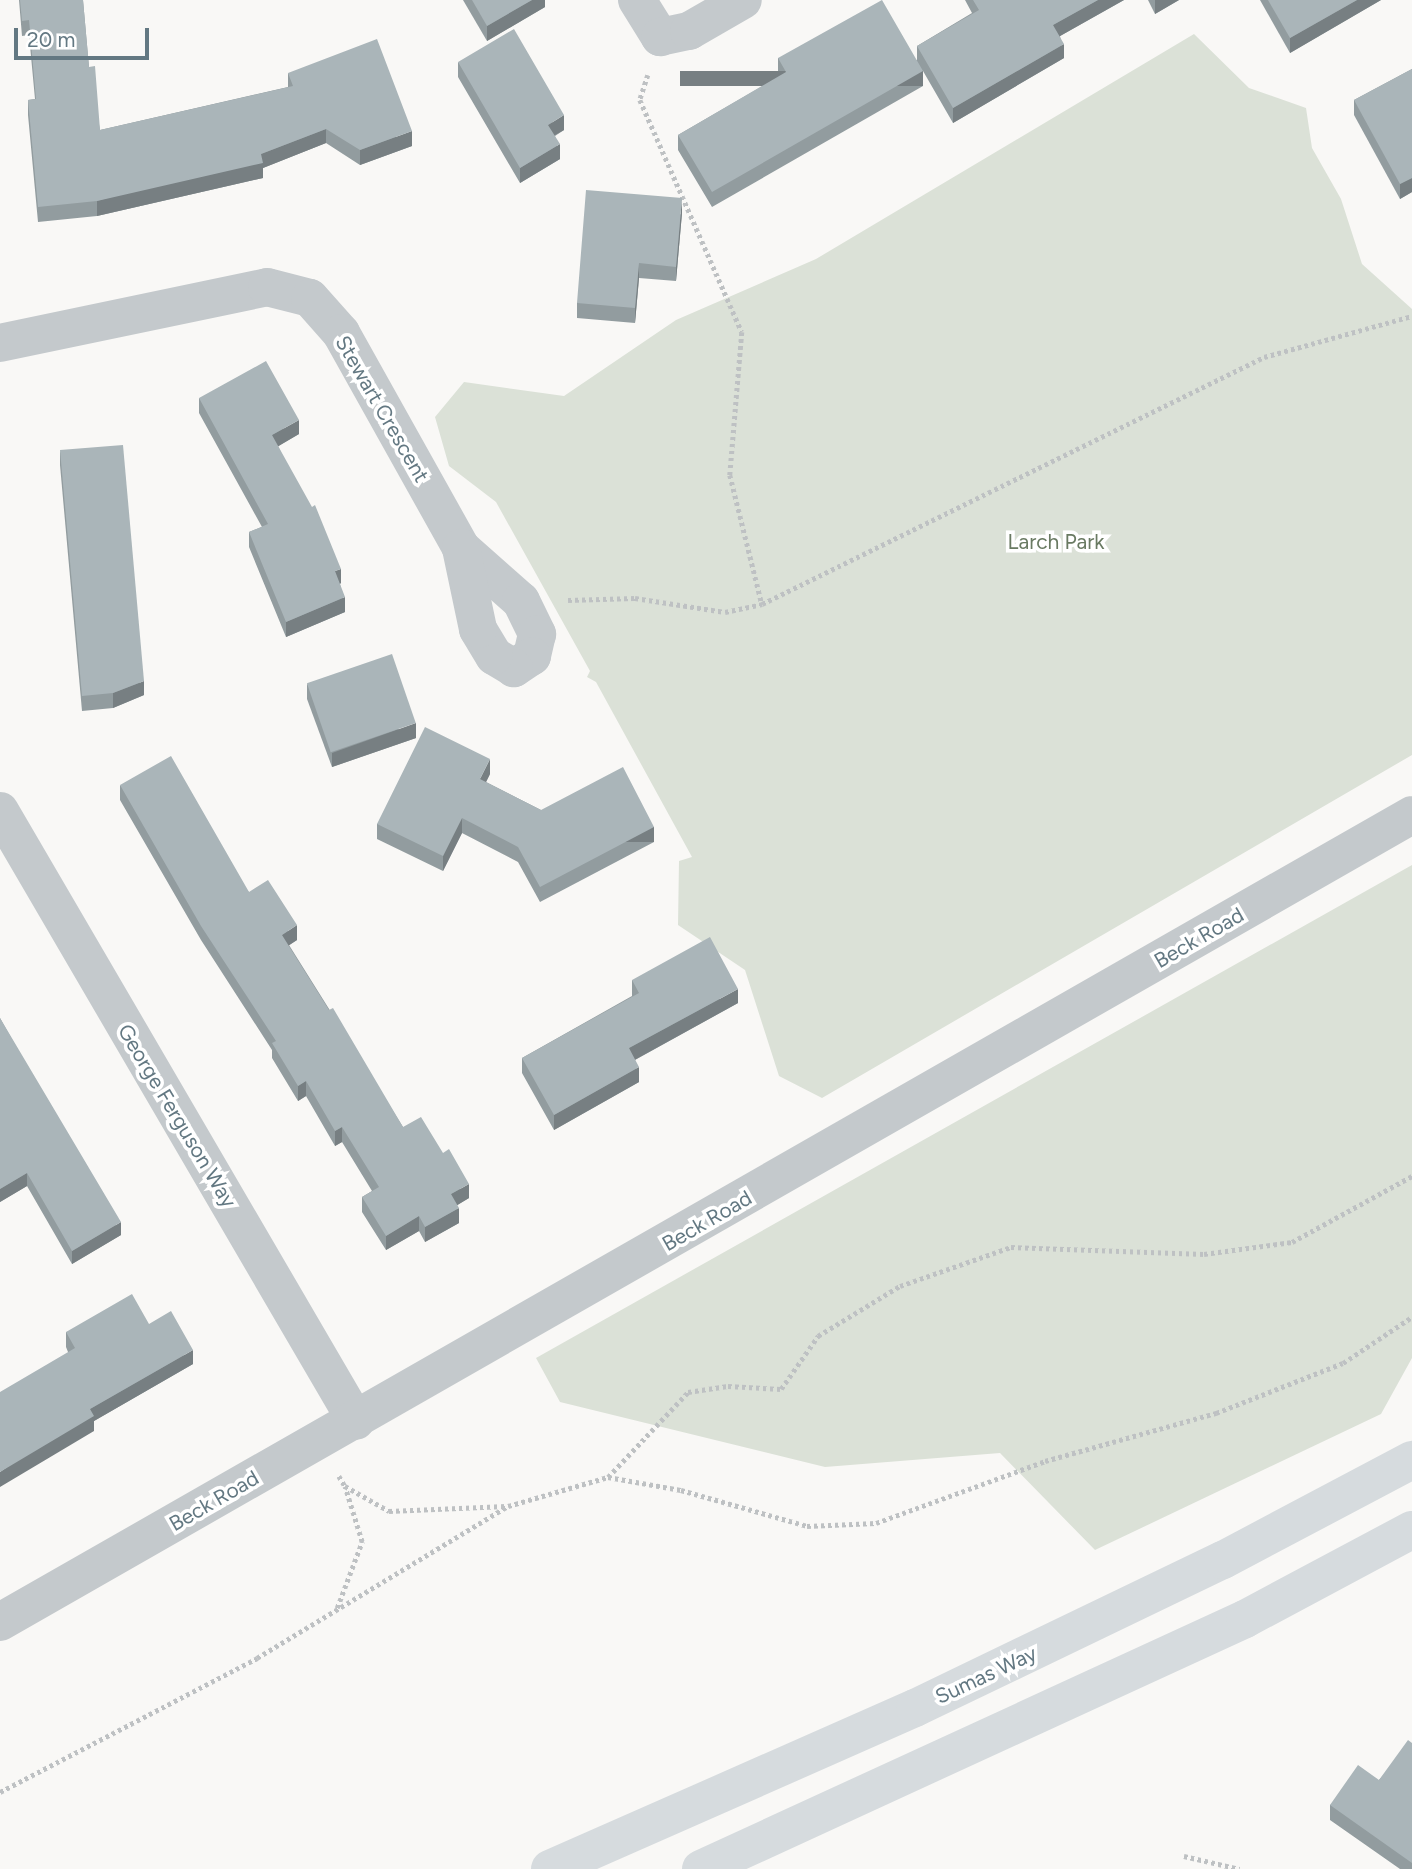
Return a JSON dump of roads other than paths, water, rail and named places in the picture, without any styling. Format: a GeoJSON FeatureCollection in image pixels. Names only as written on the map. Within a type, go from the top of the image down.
{"type":"FeatureCollection","features":[{"type":"Feature","properties":{"kind":"highway","name":"Sumas Way"},"geometry":{"type":"LineString","coordinates":[[550,1869],[952,1691],[1223,1560],[1412,1460]]}},
{"type":"Feature","properties":{"kind":"highway"},"geometry":{"type":"LineString","coordinates":[[701,1869],[1245,1619],[1412,1530]]}},
{"type":"Feature","properties":{"kind":"street"},"geometry":{"type":"LineString","coordinates":[[638,0],[660,37],[689,32],[743,0]]}},
{"type":"Feature","properties":{"kind":"street","name":"Stewart Crescent"},"geometry":{"type":"LineString","coordinates":[[0,343],[267,287],[310,298],[341,333],[461,548],[478,629],[494,656],[514,668],[533,656],[537,634],[521,601],[461,548]]}},
{"type":"Feature","properties":{"kind":"street","name":"George Ferguson Way"},"geometry":{"type":"LineString","coordinates":[[0,811],[10,856],[356,1421]]}},
{"type":"Feature","properties":{"kind":"street","name":"Beck Road"},"geometry":{"type":"LineString","coordinates":[[0,1622],[356,1421],[1412,815]]}},
{"type":"Feature","properties":{"kind":"park label","name":"Larch Park"},"geometry":{"type":"Point","coordinates":[1056,542]}}]}
